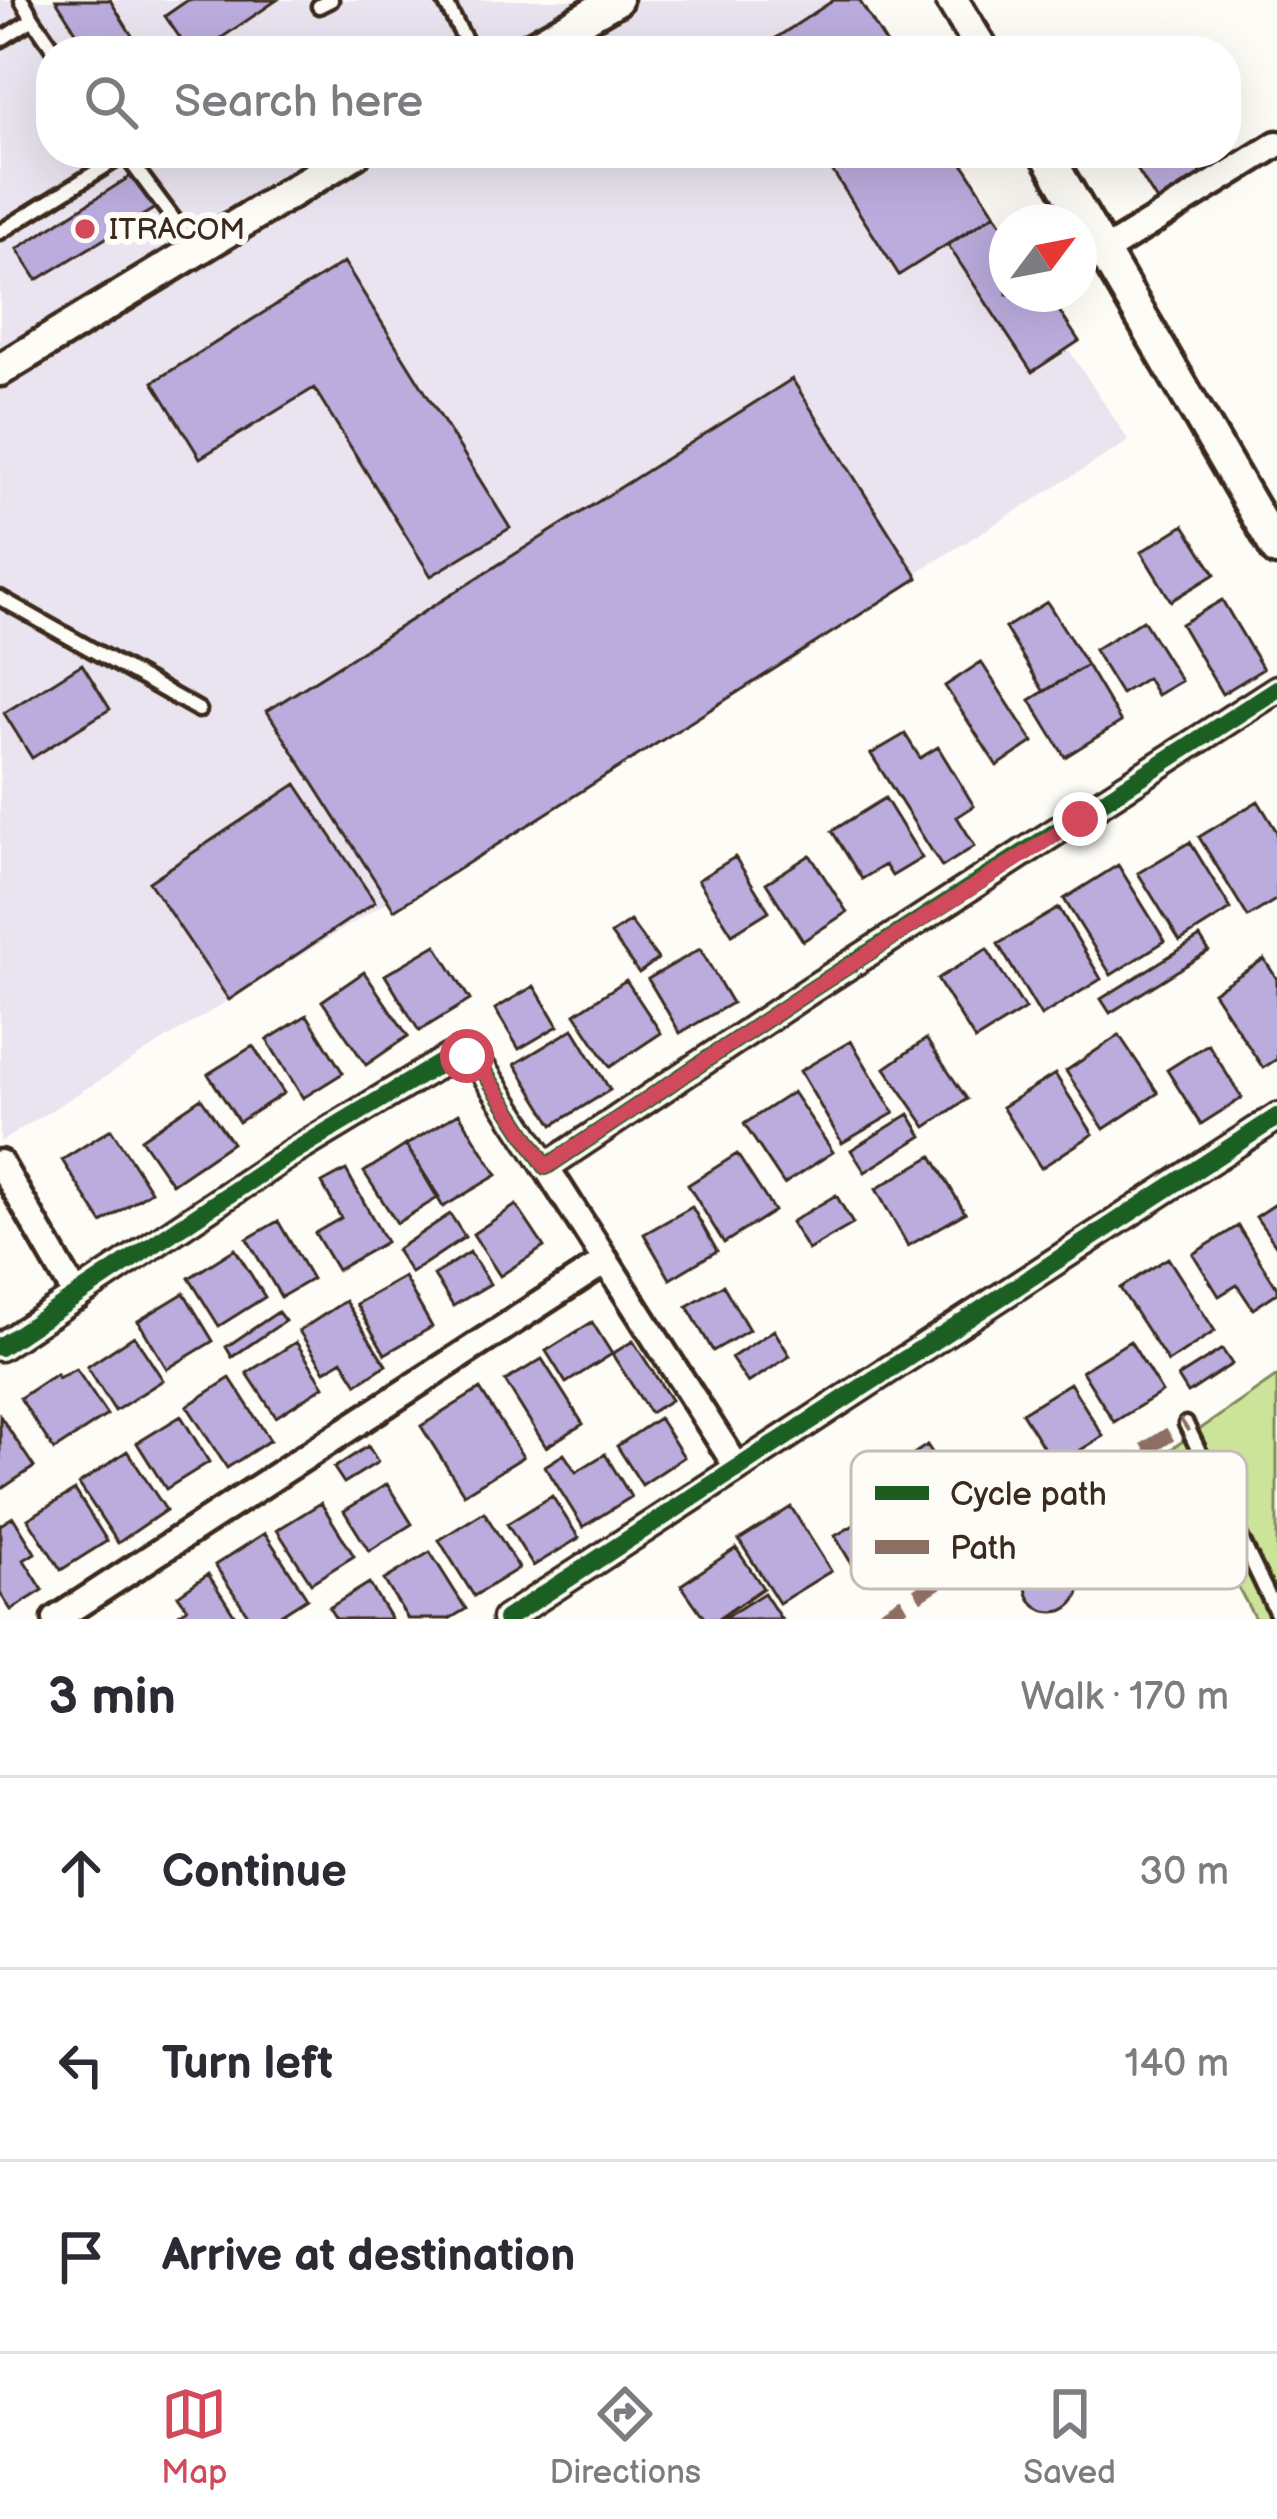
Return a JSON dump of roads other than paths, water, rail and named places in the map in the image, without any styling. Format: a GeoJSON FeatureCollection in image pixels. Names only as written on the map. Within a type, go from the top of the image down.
{"type":"FeatureCollection","features":[{"type":"Feature","properties":{"kind":"street"},"geometry":{"type":"LineString","coordinates":[[552,36],[616,0]]}},
{"type":"Feature","properties":{"kind":"street"},"geometry":{"type":"LineString","coordinates":[[952,0],[974,36]]}},
{"type":"Feature","properties":{"kind":"street"},"geometry":{"type":"LineString","coordinates":[[1241,167],[1277,144]]}},
{"type":"Feature","properties":{"kind":"street"},"geometry":{"type":"LineString","coordinates":[[2,364],[330,168]]}},
{"type":"Feature","properties":{"kind":"street"},"geometry":{"type":"LineString","coordinates":[[1055,168],[1277,550]]}},
{"type":"Feature","properties":{"kind":"street"},"geometry":{"type":"LineString","coordinates":[[1106,251],[1239,168]]}},
{"type":"Feature","properties":{"kind":"street"},"geometry":{"type":"LineString","coordinates":[[546,1167],[1277,689]]}},
{"type":"Feature","properties":{"kind":"street"},"geometry":{"type":"LineString","coordinates":[[0,1347],[288,1155],[449,1058],[467,1056],[481,1067],[737,1467]]}},
{"type":"Feature","properties":{"kind":"street"},"geometry":{"type":"LineString","coordinates":[[506,1619],[1277,1117]]}},
{"type":"Feature","properties":{"kind":"street"},"geometry":{"type":"LineString","coordinates":[[0,1162],[77,1298]]}},
{"type":"Feature","properties":{"kind":"street"},"geometry":{"type":"LineString","coordinates":[[56,1619],[606,1261]]}},
{"type":"Feature","properties":{"kind":"lane"},"geometry":{"type":"LineString","coordinates":[[22,0],[45,36]]}},
{"type":"Feature","properties":{"kind":"lane"},"geometry":{"type":"LineString","coordinates":[[444,0],[463,36]]}},
{"type":"Feature","properties":{"kind":"lane"},"geometry":{"type":"LineString","coordinates":[[0,40],[33,19]]}},
{"type":"Feature","properties":{"kind":"lane"},"geometry":{"type":"LineString","coordinates":[[0,232],[101,168]]}},
{"type":"Feature","properties":{"kind":"lane"},"geometry":{"type":"LineString","coordinates":[[136,168],[196,249]]}},
{"type":"Feature","properties":{"kind":"lane"},"geometry":{"type":"LineString","coordinates":[[0,598],[199,710]]}},
{"type":"Feature","properties":{"kind":"lane"},"geometry":{"type":"LineString","coordinates":[[1186,1424],[1199,1451]]}},
{"type":"Feature","properties":{"kind":"lane"},"geometry":{"type":"LineString","coordinates":[[1247,1551],[1277,1614]]}},
{"type":"Feature","properties":{"kind":"place","name":"ITRACOM"},"geometry":{"type":"Point","coordinates":[85,229]}}]}
